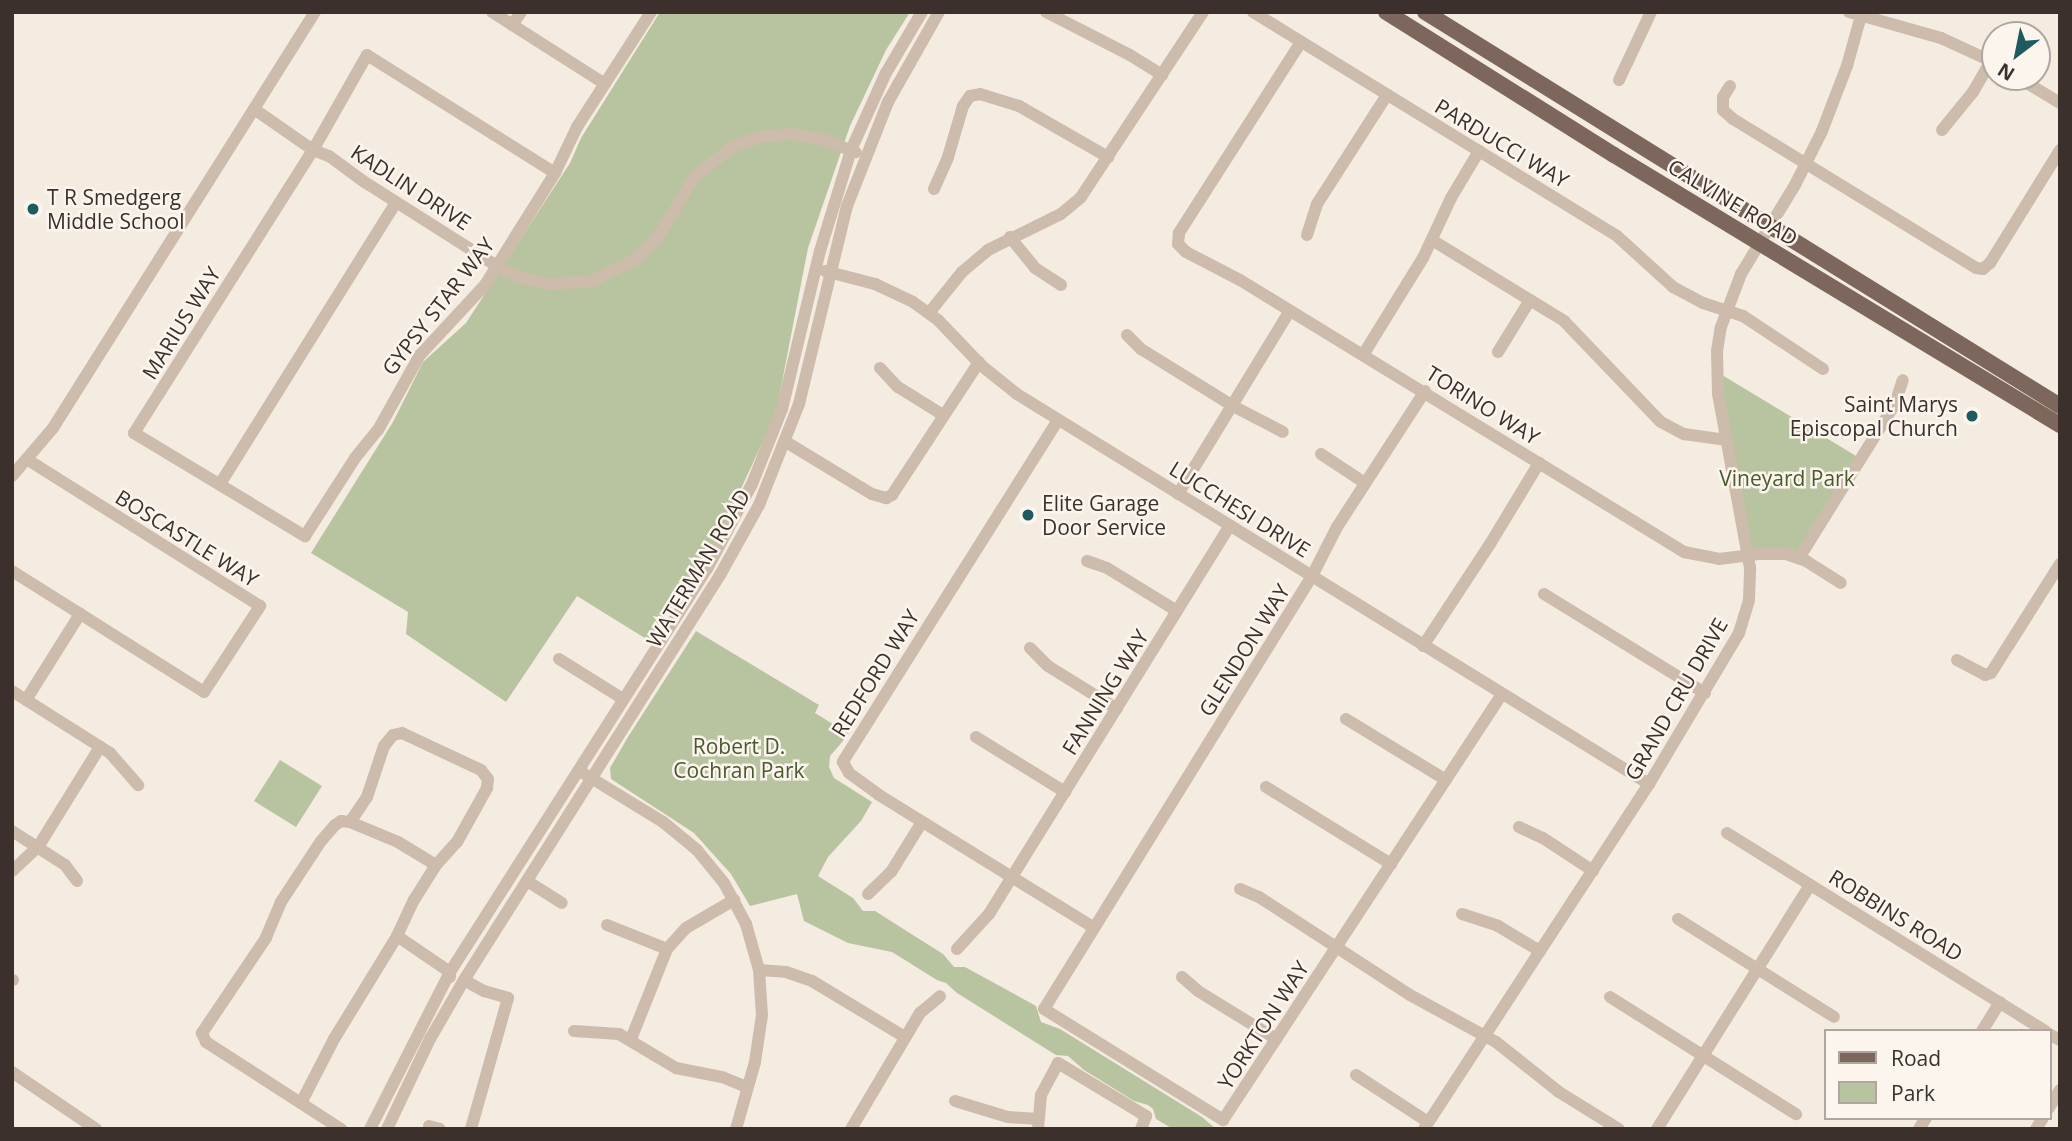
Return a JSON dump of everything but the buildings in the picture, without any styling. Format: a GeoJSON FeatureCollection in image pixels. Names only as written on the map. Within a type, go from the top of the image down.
{"type":"FeatureCollection","features":[{"type":"Feature","properties":{"kind":"main road","name":"CALVINE ROAD"},"geometry":{"type":"LineString","coordinates":[[1386,12],[1664,185],[2060,425]]}},
{"type":"Feature","properties":{"kind":"main road","name":"CALVINE ROAD"},"geometry":{"type":"LineString","coordinates":[[1425,12],[2060,406]]}},
{"type":"Feature","properties":{"kind":"main road"},"geometry":{"type":"LineString","coordinates":[[1664,185],[1686,185],[1756,229],[1770,226]]}},
{"type":"Feature","properties":{"kind":"main road"},"geometry":{"type":"LineString","coordinates":[[1760,243],[1774,238],[1848,285],[1871,290]]}},
{"type":"Feature","properties":{"kind":"street"},"geometry":{"type":"LineString","coordinates":[[12,476],[53,428],[315,12]]}},
{"type":"Feature","properties":{"kind":"street"},"geometry":{"type":"LineString","coordinates":[[492,12],[605,84]]}},
{"type":"Feature","properties":{"kind":"street"},"geometry":{"type":"LineString","coordinates":[[512,25],[521,12]]}},
{"type":"Feature","properties":{"kind":"street","name":"GYPSY STAR WAY"},"geometry":{"type":"LineString","coordinates":[[219,484],[305,536],[355,458],[378,430],[420,355],[475,297],[497,266],[555,173],[577,127],[651,12]]}},
{"type":"Feature","properties":{"kind":"street","name":"WATERMAN ROAD"},"geometry":{"type":"LineString","coordinates":[[370,1129],[450,972],[707,569],[752,484],[782,408],[816,269],[851,150],[886,73],[922,12]]}},
{"type":"Feature","properties":{"kind":"street","name":"WATERMAN ROAD"},"geometry":{"type":"LineString","coordinates":[[387,1129],[430,1039],[464,979],[725,567],[760,505],[786,442],[809,367],[847,206],[888,102],[939,12]]}},
{"type":"Feature","properties":{"kind":"street"},"geometry":{"type":"LineString","coordinates":[[1046,12],[1130,55],[1162,75]]}},
{"type":"Feature","properties":{"kind":"street"},"geometry":{"type":"LineString","coordinates":[[929,313],[962,272],[1010,236],[1047,221],[1072,206],[1088,188],[1203,12]]}},
{"type":"Feature","properties":{"kind":"street","name":"PARDUCCI WAY"},"geometry":{"type":"LineString","coordinates":[[1253,12],[1628,243],[1673,287],[1703,303],[1743,316],[1823,369]]}},
{"type":"Feature","properties":{"kind":"street"},"geometry":{"type":"LineString","coordinates":[[1619,80],[1651,12]]}},
{"type":"Feature","properties":{"kind":"street"},"geometry":{"type":"LineString","coordinates":[[1857,13],[1941,38],[1981,56]]}},
{"type":"Feature","properties":{"kind":"street","name":"GRAND CRU DRIVE"},"geometry":{"type":"LineString","coordinates":[[1426,1126],[1649,785],[1734,644],[1745,617],[1750,585],[1748,555],[1726,440],[1717,372],[1726,309],[1741,274],[1807,164],[1834,104],[1857,13]]}},
{"type":"Feature","properties":{"kind":"street","name":"TORINO WAY"},"geometry":{"type":"LineString","coordinates":[[1301,42],[1179,233],[1178,244],[1197,258],[1240,279],[1289,312],[1425,391],[1684,552],[1719,559],[1772,553],[1799,558],[1841,583]]}},
{"type":"Feature","properties":{"kind":"street"},"geometry":{"type":"LineString","coordinates":[[313,149],[366,55],[555,173]]}},
{"type":"Feature","properties":{"kind":"street"},"geometry":{"type":"LineString","coordinates":[[1942,130],[1981,80]]}},
{"type":"Feature","properties":{"kind":"street"},"geometry":{"type":"LineString","coordinates":[[1730,86],[1723,97],[1723,110],[1976,268],[1983,269],[2060,150]]}},
{"type":"Feature","properties":{"kind":"street"},"geometry":{"type":"LineString","coordinates":[[2040,91],[2060,103]]}},
{"type":"Feature","properties":{"kind":"street"},"geometry":{"type":"LineString","coordinates":[[934,189],[948,157],[963,106],[970,96],[980,94],[1019,106],[1108,157]]}},
{"type":"Feature","properties":{"kind":"street"},"geometry":{"type":"LineString","coordinates":[[1307,235],[1317,204],[1387,94]]}},
{"type":"Feature","properties":{"kind":"street","name":"KADLIN DRIVE"},"geometry":{"type":"LineString","coordinates":[[254,109],[497,266],[520,277],[550,284],[580,283],[621,269],[650,246],[694,177],[732,147],[761,137],[791,134],[824,140],[866,156]]}},
{"type":"Feature","properties":{"kind":"street","name":"MARIUS WAY"},"geometry":{"type":"LineString","coordinates":[[219,484],[134,433],[313,149]]}},
{"type":"Feature","properties":{"kind":"street"},"geometry":{"type":"LineString","coordinates":[[1363,355],[1432,240],[1464,173],[1479,151]]}},
{"type":"Feature","properties":{"kind":"street"},"geometry":{"type":"LineString","coordinates":[[219,484],[396,202]]}},
{"type":"Feature","properties":{"kind":"street"},"geometry":{"type":"LineString","coordinates":[[1010,236],[1035,268],[1061,285]]}},
{"type":"Feature","properties":{"kind":"street"},"geometry":{"type":"LineString","coordinates":[[1432,240],[1574,329],[1661,422],[1684,434],[1726,440]]}},
{"type":"Feature","properties":{"kind":"street","name":"LUCCHESI DRIVE"},"geometry":{"type":"LineString","coordinates":[[816,269],[885,288],[929,313],[979,362],[1017,394],[1649,785]]}},
{"type":"Feature","properties":{"kind":"street"},"geometry":{"type":"LineString","coordinates":[[1498,352],[1531,300]]}},
{"type":"Feature","properties":{"kind":"street"},"geometry":{"type":"LineString","coordinates":[[1178,494],[1289,312]]}},
{"type":"Feature","properties":{"kind":"street"},"geometry":{"type":"LineString","coordinates":[[1127,335],[1141,349],[1233,406],[1283,432]]}},
{"type":"Feature","properties":{"kind":"street"},"geometry":{"type":"LineString","coordinates":[[786,442],[872,494],[886,498],[896,491],[979,362]]}},
{"type":"Feature","properties":{"kind":"street"},"geometry":{"type":"LineString","coordinates":[[880,368],[898,387],[943,415]]}},
{"type":"Feature","properties":{"kind":"street"},"geometry":{"type":"LineString","coordinates":[[1799,558],[1895,404],[1903,380]]}},
{"type":"Feature","properties":{"kind":"street","name":"GLENDON WAY"},"geometry":{"type":"LineString","coordinates":[[1094,928],[1312,576],[1337,527],[1425,391]]}},
{"type":"Feature","properties":{"kind":"street","name":"REDFORD WAY"},"geometry":{"type":"LineString","coordinates":[[1058,420],[843,762],[849,773],[922,822],[1094,928]]}},
{"type":"Feature","properties":{"kind":"street"},"geometry":{"type":"LineString","coordinates":[[1321,454],[1365,483]]}},
{"type":"Feature","properties":{"kind":"street","name":"BOSCASTLE WAY"},"geometry":{"type":"LineString","coordinates":[[12,571],[204,692],[260,606],[28,460]]}},
{"type":"Feature","properties":{"kind":"street"},"geometry":{"type":"LineString","coordinates":[[1423,646],[1539,463]]}},
{"type":"Feature","properties":{"kind":"street","name":"FANNING WAY"},"geometry":{"type":"LineString","coordinates":[[957,949],[977,930],[1012,878],[1230,526]]}},
{"type":"Feature","properties":{"kind":"street"},"geometry":{"type":"LineString","coordinates":[[1087,561],[1107,568],[1177,611]]}},
{"type":"Feature","properties":{"kind":"street"},"geometry":{"type":"LineString","coordinates":[[1958,660],[1985,675],[1991,673],[2060,564]]}},
{"type":"Feature","properties":{"kind":"street"},"geometry":{"type":"LineString","coordinates":[[1544,594],[1705,693]]}},
{"type":"Feature","properties":{"kind":"street"},"geometry":{"type":"LineString","coordinates":[[26,700],[80,614]]}},
{"type":"Feature","properties":{"kind":"street"},"geometry":{"type":"LineString","coordinates":[[1030,649],[1048,666],[1117,709]]}},
{"type":"Feature","properties":{"kind":"street"},"geometry":{"type":"LineString","coordinates":[[559,659],[623,699]]}},
{"type":"Feature","properties":{"kind":"street"},"geometry":{"type":"LineString","coordinates":[[12,691],[121,762],[138,785]]}},
{"type":"Feature","properties":{"kind":"street","name":"YORKTON WAY"},"geometry":{"type":"LineString","coordinates":[[1094,928],[1044,1009],[1223,1120],[1502,694]]}},
{"type":"Feature","properties":{"kind":"street"},"geometry":{"type":"LineString","coordinates":[[1346,719],[1446,780]]}},
{"type":"Feature","properties":{"kind":"street"},"geometry":{"type":"LineString","coordinates":[[301,1103],[334,1039],[397,936],[414,900],[436,865],[457,842],[487,788],[488,779],[481,770],[398,733],[384,746],[367,797],[350,822]]}},
{"type":"Feature","properties":{"kind":"street"},"geometry":{"type":"LineString","coordinates":[[976,737],[1065,792]]}},
{"type":"Feature","properties":{"kind":"street"},"geometry":{"type":"LineString","coordinates":[[12,872],[38,847],[100,747]]}},
{"type":"Feature","properties":{"kind":"street"},"geometry":{"type":"LineString","coordinates":[[579,769],[680,835],[713,867],[746,924],[759,970],[760,1038],[736,1129]]}},
{"type":"Feature","properties":{"kind":"street"},"geometry":{"type":"LineString","coordinates":[[1266,787],[1391,864]]}},
{"type":"Feature","properties":{"kind":"street"},"geometry":{"type":"LineString","coordinates":[[341,1129],[206,1042],[202,1033],[266,938],[281,902],[321,841],[341,821],[350,822],[398,842],[436,865]]}},
{"type":"Feature","properties":{"kind":"street"},"geometry":{"type":"LineString","coordinates":[[869,894],[891,872],[922,822]]}},
{"type":"Feature","properties":{"kind":"street"},"geometry":{"type":"LineString","coordinates":[[1519,827],[1543,838],[1593,871]]}},
{"type":"Feature","properties":{"kind":"street"},"geometry":{"type":"LineString","coordinates":[[12,831],[65,865],[78,881]]}},
{"type":"Feature","properties":{"kind":"street","name":"ROBBINS ROAD"},"geometry":{"type":"LineString","coordinates":[[1727,833],[2042,1029]]}},
{"type":"Feature","properties":{"kind":"street"},"geometry":{"type":"LineString","coordinates":[[527,881],[562,903]]}},
{"type":"Feature","properties":{"kind":"street"},"geometry":{"type":"LineString","coordinates":[[1657,1129],[1810,885]]}},
{"type":"Feature","properties":{"kind":"street"},"geometry":{"type":"LineString","coordinates":[[1240,889],[1258,897],[1416,999],[1486,1036],[1516,1056],[1559,1092],[1619,1129]]}},
{"type":"Feature","properties":{"kind":"street"},"geometry":{"type":"LineString","coordinates":[[631,1039],[667,949],[686,928],[734,900]]}},
{"type":"Feature","properties":{"kind":"street"},"geometry":{"type":"LineString","coordinates":[[1462,914],[1498,926],[1540,951]]}},
{"type":"Feature","properties":{"kind":"street"},"geometry":{"type":"LineString","coordinates":[[1678,919],[1835,1017]]}},
{"type":"Feature","properties":{"kind":"street"},"geometry":{"type":"LineString","coordinates":[[607,925],[667,949]]}},
{"type":"Feature","properties":{"kind":"street"},"geometry":{"type":"LineString","coordinates":[[397,936],[450,972]]}},
{"type":"Feature","properties":{"kind":"street"},"geometry":{"type":"LineString","coordinates":[[759,970],[786,972],[812,981],[905,1037]]}},
{"type":"Feature","properties":{"kind":"street","name":"WATERMAN ROAD"},"geometry":{"type":"LineString","coordinates":[[418,1066],[417,1052],[451,985],[450,972]]}},
{"type":"Feature","properties":{"kind":"street"},"geometry":{"type":"LineString","coordinates":[[1182,977],[1198,991],[1276,1040]]}},
{"type":"Feature","properties":{"kind":"street"},"geometry":{"type":"LineString","coordinates":[[464,979],[484,991],[508,998],[471,1129]]}},
{"type":"Feature","properties":{"kind":"street"},"geometry":{"type":"LineString","coordinates":[[851,1129],[920,1013],[940,996]]}},
{"type":"Feature","properties":{"kind":"street"},"geometry":{"type":"LineString","coordinates":[[1610,997],[1796,1114]]}},
{"type":"Feature","properties":{"kind":"street"},"geometry":{"type":"LineString","coordinates":[[1983,1029],[2000,1002]]}},
{"type":"Feature","properties":{"kind":"street"},"geometry":{"type":"LineString","coordinates":[[574,1031],[605,1031],[631,1039],[676,1068],[722,1077],[747,1087]]}},
{"type":"Feature","properties":{"kind":"street"},"geometry":{"type":"LineString","coordinates":[[955,1101],[1038,1124],[1041,1095],[1058,1063],[1146,1116],[1141,1129]]}},
{"type":"Feature","properties":{"kind":"street"},"geometry":{"type":"LineString","coordinates":[[12,1072],[96,1129]]}},
{"type":"Feature","properties":{"kind":"street"},"geometry":{"type":"LineString","coordinates":[[1356,1075],[1426,1126]]}},
{"type":"Feature","properties":{"kind":"green space"},"geometry":{"type":"Polygon","coordinates":[[[660,12],[910,12],[886,50],[850,126],[808,248],[776,413],[714,547],[648,640],[577,596],[506,702],[406,634],[408,612],[311,553],[393,422],[423,362],[466,323],[570,163],[581,138],[660,12]]]}},
{"type":"Feature","properties":{"kind":"green space","name":"Vineyard Park"},"geometry":{"type":"Polygon","coordinates":[[[1717,372],[1861,459],[1799,558],[1748,555],[1717,372]]]}},
{"type":"Feature","properties":{"kind":"green space","name":"Robert D. Cochran Park"},"geometry":{"type":"Polygon","coordinates":[[[696,631],[819,705],[815,713],[849,734],[830,756],[829,767],[834,778],[872,802],[861,821],[828,857],[818,876],[853,898],[863,911],[875,911],[943,954],[954,967],[965,967],[1036,1006],[1041,1022],[1060,1029],[1202,1117],[1216,1129],[1173,1129],[1156,1119],[1153,1109],[1148,1105],[1134,1101],[1084,1070],[1068,1056],[1056,1055],[957,993],[946,983],[892,952],[848,943],[804,921],[797,894],[750,906],[731,874],[694,833],[611,779],[610,768],[696,631]]]}},
{"type":"Feature","properties":{"kind":"green space"},"geometry":{"type":"Polygon","coordinates":[[[280,760],[322,786],[296,827],[254,801],[280,760]]]}},
{"type":"Feature","properties":{"kind":"place","name":"T R Smedgerg Middle School"},"geometry":{"type":"Point","coordinates":[33,209]}},
{"type":"Feature","properties":{"kind":"place","name":"Saint Marys Episcopal Church"},"geometry":{"type":"Point","coordinates":[1972,416]}},
{"type":"Feature","properties":{"kind":"place","name":"Elite Garage Door Service"},"geometry":{"type":"Point","coordinates":[1028,515]}}]}
